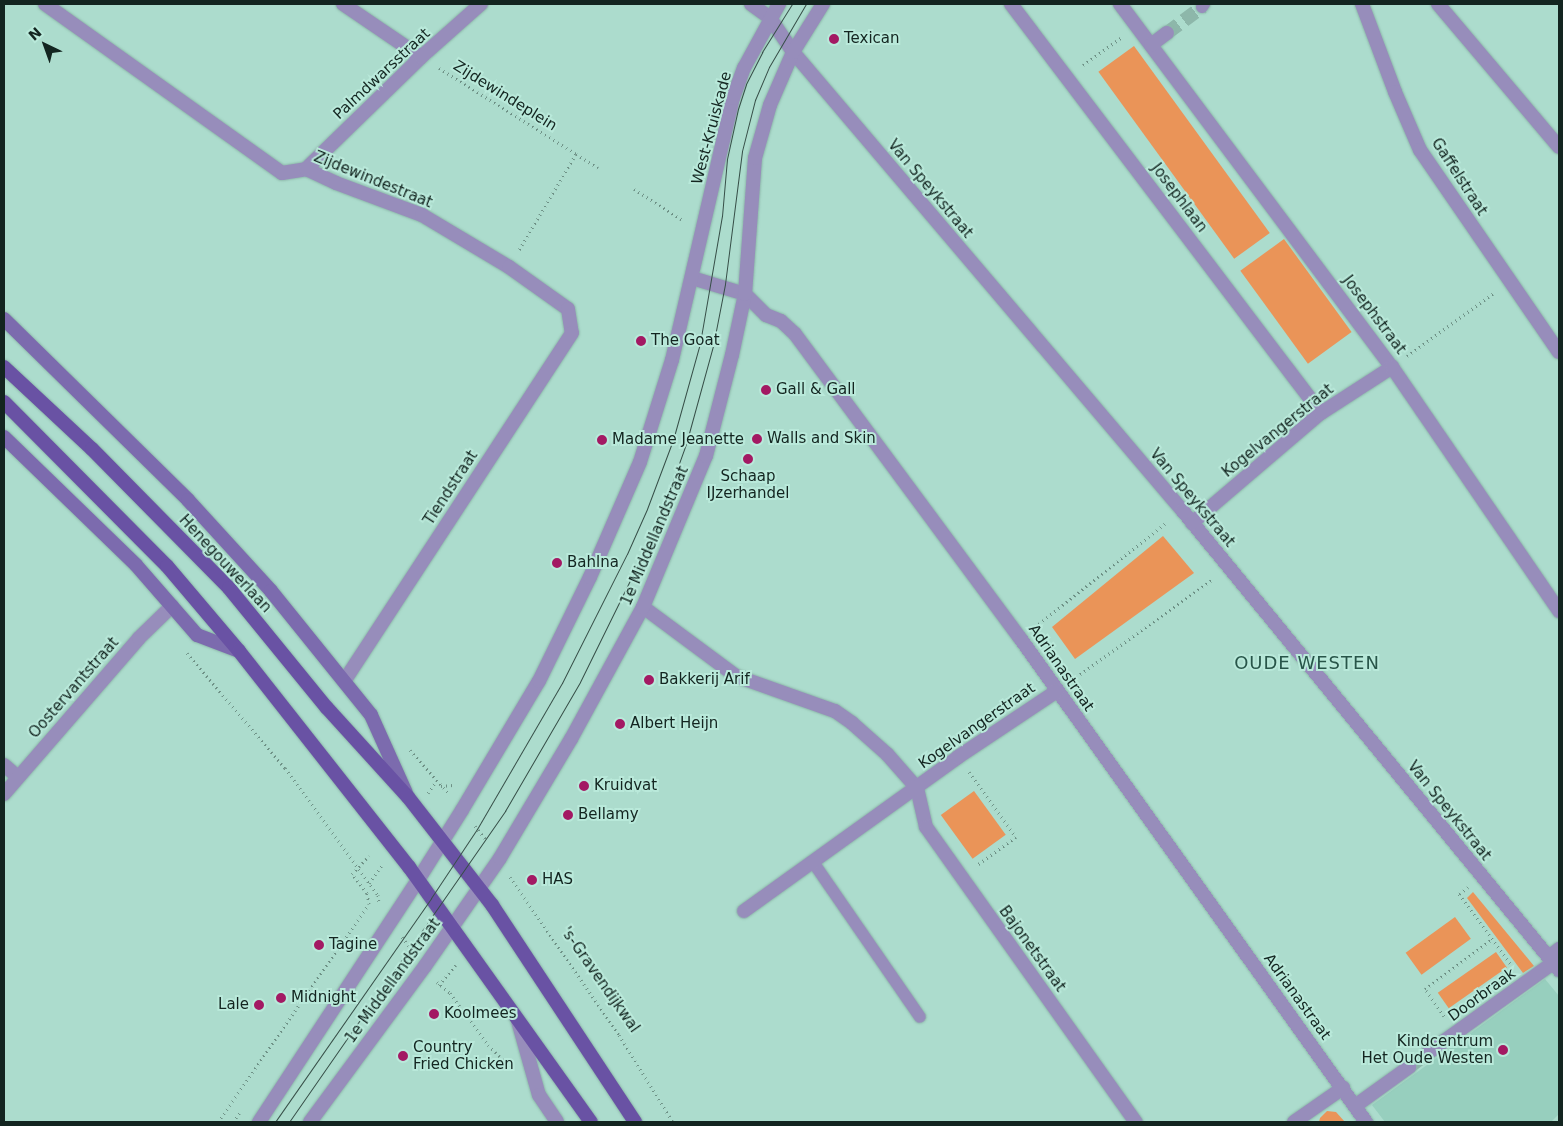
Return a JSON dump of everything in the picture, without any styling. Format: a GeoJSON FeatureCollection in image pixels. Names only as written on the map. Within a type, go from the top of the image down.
{"type":"FeatureCollection","features":[{"type":"Feature","properties":{"kind":"main road","name":"Henegouwerlaan"},"geometry":{"type":"LineString","coordinates":[[4,319],[188,500],[271,591],[372,715],[408,797]]}},
{"type":"Feature","properties":{"kind":"main road","name":"Henegouwerlaan"},"geometry":{"type":"LineString","coordinates":[[4,368],[92,449],[228,588],[327,708],[408,797],[479,887]]}},
{"type":"Feature","properties":{"kind":"main road"},"geometry":{"type":"LineString","coordinates":[[4,402],[167,566],[239,651],[418,880],[591,1122]]}},
{"type":"Feature","properties":{"kind":"main road"},"geometry":{"type":"LineString","coordinates":[[4,437],[136,565],[197,634],[239,651]]}},
{"type":"Feature","properties":{"kind":"main road"},"geometry":{"type":"LineString","coordinates":[[479,887],[635,1122]]}},
{"type":"Feature","properties":{"kind":"street","name":"Zijdewindestraat"},"geometry":{"type":"LineString","coordinates":[[45,4],[282,173],[306,168],[336,183],[422,215],[509,267],[568,308]]}},
{"type":"Feature","properties":{"kind":"street"},"geometry":{"type":"LineString","coordinates":[[343,4],[421,57]]}},
{"type":"Feature","properties":{"kind":"street","name":"Palmdwarsstraat"},"geometry":{"type":"LineString","coordinates":[[306,168],[421,57],[481,4]]}},
{"type":"Feature","properties":{"kind":"street"},"geometry":{"type":"LineString","coordinates":[[751,4],[770,18],[793,52],[823,4]]}},
{"type":"Feature","properties":{"kind":"street","name":"West-Kruiskade"},"geometry":{"type":"LineString","coordinates":[[698,252],[733,98],[744,68],[770,18],[780,4]]}},
{"type":"Feature","properties":{"kind":"street","name":"Josephlaan"},"geometry":{"type":"LineString","coordinates":[[1011,4],[1321,413]]}},
{"type":"Feature","properties":{"kind":"street","name":"Josephstraat"},"geometry":{"type":"LineString","coordinates":[[1120,4],[1392,367],[1559,611]]}},
{"type":"Feature","properties":{"kind":"street","name":"Gaffelstraat"},"geometry":{"type":"LineString","coordinates":[[1362,4],[1395,92],[1420,150],[1509,282],[1559,352]]}},
{"type":"Feature","properties":{"kind":"street"},"geometry":{"type":"LineString","coordinates":[[1438,4],[1559,147]]}},
{"type":"Feature","properties":{"kind":"street"},"geometry":{"type":"LineString","coordinates":[[1151,45],[1167,33]]}},
{"type":"Feature","properties":{"kind":"street","name":"1e Middellandstraat"},"geometry":{"type":"LineString","coordinates":[[310,1122],[425,966],[500,858],[571,739],[643,607],[706,456],[745,294],[755,158],[770,105],[793,52]]}},
{"type":"Feature","properties":{"kind":"street","name":"Van Speykstraat"},"geometry":{"type":"LineString","coordinates":[[793,52],[1182,510],[1481,876],[1555,960]]}},
{"type":"Feature","properties":{"kind":"street","name":"1e Middellandstraat"},"geometry":{"type":"LineString","coordinates":[[259,1122],[418,880],[443,840],[458,805],[539,681],[598,560],[640,462],[672,360],[698,252]]}},
{"type":"Feature","properties":{"kind":"street","name":"Adrianastraat"},"geometry":{"type":"LineString","coordinates":[[692,278],[745,294],[766,315],[781,322],[795,334],[1020,638],[1366,1122]]}},
{"type":"Feature","properties":{"kind":"street","name":"Tiendstraat"},"geometry":{"type":"LineString","coordinates":[[344,681],[572,333],[568,308]]}},
{"type":"Feature","properties":{"kind":"street","name":"Kogelvangerstraat"},"geometry":{"type":"LineString","coordinates":[[1192,523],[1321,413],[1392,367]]}},
{"type":"Feature","properties":{"kind":"street","name":"Oostervantstraat"},"geometry":{"type":"LineString","coordinates":[[4,794],[139,638],[172,606]]}},
{"type":"Feature","properties":{"kind":"street"},"geometry":{"type":"LineString","coordinates":[[643,607],[736,676],[835,711],[852,723],[887,754],[917,788]]}},
{"type":"Feature","properties":{"kind":"street","name":"Kogelvangerstraat"},"geometry":{"type":"LineString","coordinates":[[744,911],[958,757],[1057,691]]}},
{"type":"Feature","properties":{"kind":"street"},"geometry":{"type":"LineString","coordinates":[[4,765],[18,778]]}},
{"type":"Feature","properties":{"kind":"street","name":"Bajonetstraat"},"geometry":{"type":"LineString","coordinates":[[917,788],[926,827],[1136,1122]]}},
{"type":"Feature","properties":{"kind":"street","name":"Doorbraak"},"geometry":{"type":"LineString","coordinates":[[1429,1052],[1555,960]]}},
{"type":"Feature","properties":{"kind":"street"},"geometry":{"type":"LineString","coordinates":[[517,1018],[539,1095],[557,1122]]}},
{"type":"Feature","properties":{"kind":"street"},"geometry":{"type":"LineString","coordinates":[[1355,1106],[1409,1067]]}},
{"type":"Feature","properties":{"kind":"street"},"geometry":{"type":"LineString","coordinates":[[1294,1122],[1342,1088]]}},
{"type":"Feature","properties":{"kind":"lane"},"geometry":{"type":"LineString","coordinates":[[813,862],[920,1017]]}},
{"type":"Feature","properties":{"kind":"path"},"geometry":{"type":"LineString","coordinates":[[1067,77],[1137,27]]}},
{"type":"Feature","properties":{"kind":"path","name":"Zijdewindeplein"},"geometry":{"type":"LineString","coordinates":[[421,57],[598,168]]}},
{"type":"Feature","properties":{"kind":"path"},"geometry":{"type":"LineString","coordinates":[[509,267],[576,154]]}},
{"type":"Feature","properties":{"kind":"path"},"geometry":{"type":"LineString","coordinates":[[634,189],[702,232]]}},
{"type":"Feature","properties":{"kind":"path"},"geometry":{"type":"LineString","coordinates":[[1392,367],[1509,282]]}},
{"type":"Feature","properties":{"kind":"path"},"geometry":{"type":"LineString","coordinates":[[1020,638],[1182,510]]}},
{"type":"Feature","properties":{"kind":"path","name":"Kogelvangerstraat"},"geometry":{"type":"LineString","coordinates":[[1057,691],[1229,567]]}},
{"type":"Feature","properties":{"kind":"path"},"geometry":{"type":"LineString","coordinates":[[184,643],[186,653],[285,768],[378,895],[380,908],[390,922],[439,984],[450,993],[488,1045],[514,1070]]}},
{"type":"Feature","properties":{"kind":"path"},"geometry":{"type":"LineString","coordinates":[[408,747],[500,858]]}},
{"type":"Feature","properties":{"kind":"path"},"geometry":{"type":"LineString","coordinates":[[958,757],[1016,837],[960,877]]}},
{"type":"Feature","properties":{"kind":"path"},"geometry":{"type":"LineString","coordinates":[[218,1122],[369,904],[367,893],[352,874],[369,856]]}},
{"type":"Feature","properties":{"kind":"path","name":"'s-Gravendijkwal"},"geometry":{"type":"LineString","coordinates":[[500,858],[520,894],[619,1035],[673,1122]]}},
{"type":"Feature","properties":{"kind":"path"},"geometry":{"type":"LineString","coordinates":[[1481,876],[1459,894],[1524,984]]}},
{"type":"Feature","properties":{"kind":"path"},"geometry":{"type":"LineString","coordinates":[[1456,1033],[1425,989],[1492,939]]}},
{"type":"Feature","properties":{"kind":"shaded area"},"geometry":{"type":"Polygon","coordinates":[[[1134,46],[1270,233],[1234,259],[1098,72],[1134,46]]]}},
{"type":"Feature","properties":{"kind":"shaded area"},"geometry":{"type":"Polygon","coordinates":[[[1284,239],[1352,332],[1308,364],[1240,271],[1284,239]]]}},
{"type":"Feature","properties":{"kind":"shaded area"},"geometry":{"type":"Polygon","coordinates":[[[1163,536],[1194,573],[1075,659],[1052,627],[1163,536]]]}},
{"type":"Feature","properties":{"kind":"shaded area"},"geometry":{"type":"Polygon","coordinates":[[[974,791],[1006,835],[973,859],[941,815],[974,791]]]}},
{"type":"Feature","properties":{"kind":"shaded area"},"geometry":{"type":"Polygon","coordinates":[[[1473,892],[1534,966],[1523,973],[1467,898],[1473,892]]]}},
{"type":"Feature","properties":{"kind":"shaded area"},"geometry":{"type":"Polygon","coordinates":[[[1455,917],[1471,939],[1422,975],[1406,953],[1455,917]]]}},
{"type":"Feature","properties":{"kind":"shaded area"},"geometry":{"type":"Polygon","coordinates":[[[1496,952],[1507,968],[1449,1008],[1438,993],[1496,952]]]}},
{"type":"Feature","properties":{"kind":"shaded area","name":"Kindcentrum Het Oude Westen"},"geometry":{"type":"Polygon","coordinates":[[[1545,979],[1559,996],[1559,1114],[1551,1122],[1385,1122],[1372,1105],[1545,979]]]}},
{"type":"Feature","properties":{"kind":"shaded area"},"geometry":{"type":"Polygon","coordinates":[[[1327,1111],[1336,1112],[1345,1122],[1319,1122],[1320,1118],[1327,1111]]]}},
{"type":"Feature","properties":{"kind":"tunnel"},"geometry":{"type":"LineString","coordinates":[[1167,33],[1202,7]]}},
{"type":"Feature","properties":{"kind":"tunnel"},"geometry":{"type":"LineString","coordinates":[[1409,1067],[1429,1052]]}},
{"type":"Feature","properties":{"kind":"tram line"},"geometry":{"type":"LineString","coordinates":[[275,1122],[477,829],[562,683],[627,554],[647,509],[673,440],[700,343],[722,216],[727,159],[738,109],[746,84],[762,52],[792,4]]}},
{"type":"Feature","properties":{"kind":"tram line"},"geometry":{"type":"LineString","coordinates":[[289,1122],[505,811],[580,682],[639,562],[664,505],[686,444],[713,346],[725,284],[742,151],[755,100],[769,67],[806,4]]}},
{"type":"Feature","properties":{"kind":"place","name":"Texican"},"geometry":{"type":"Point","coordinates":[834,39]}},
{"type":"Feature","properties":{"kind":"place","name":"The Goat"},"geometry":{"type":"Point","coordinates":[641,341]}},
{"type":"Feature","properties":{"kind":"place","name":"Gall & Gall"},"geometry":{"type":"Point","coordinates":[766,390]}},
{"type":"Feature","properties":{"kind":"place","name":"Walls and Skin"},"geometry":{"type":"Point","coordinates":[757,439]}},
{"type":"Feature","properties":{"kind":"place","name":"Madame Jeanette"},"geometry":{"type":"Point","coordinates":[602,440]}},
{"type":"Feature","properties":{"kind":"place","name":"Schaap IJzerhandel"},"geometry":{"type":"Point","coordinates":[748,459]}},
{"type":"Feature","properties":{"kind":"place","name":"Bahlna"},"geometry":{"type":"Point","coordinates":[557,563]}},
{"type":"Feature","properties":{"kind":"place","name":"Bakkerij Arif"},"geometry":{"type":"Point","coordinates":[649,680]}},
{"type":"Feature","properties":{"kind":"place","name":"Albert Heijn"},"geometry":{"type":"Point","coordinates":[620,724]}},
{"type":"Feature","properties":{"kind":"place","name":"Kruidvat"},"geometry":{"type":"Point","coordinates":[584,786]}},
{"type":"Feature","properties":{"kind":"place","name":"Bellamy"},"geometry":{"type":"Point","coordinates":[568,815]}},
{"type":"Feature","properties":{"kind":"place","name":"HAS"},"geometry":{"type":"Point","coordinates":[532,880]}},
{"type":"Feature","properties":{"kind":"place","name":"Tagine"},"geometry":{"type":"Point","coordinates":[319,945]}},
{"type":"Feature","properties":{"kind":"place","name":"Midnight"},"geometry":{"type":"Point","coordinates":[281,998]}},
{"type":"Feature","properties":{"kind":"place","name":"Lale"},"geometry":{"type":"Point","coordinates":[259,1005]}},
{"type":"Feature","properties":{"kind":"place","name":"Koolmees"},"geometry":{"type":"Point","coordinates":[434,1014]}},
{"type":"Feature","properties":{"kind":"place","name":"Kindcentrum Het Oude Westen"},"geometry":{"type":"Point","coordinates":[1503,1050]}},
{"type":"Feature","properties":{"kind":"place","name":"Country Fried Chicken"},"geometry":{"type":"Point","coordinates":[403,1056]}},
{"type":"Feature","properties":{"kind":"district","name":"OUDE WESTEN"},"geometry":{"type":"Point","coordinates":[1307,663]}}]}
